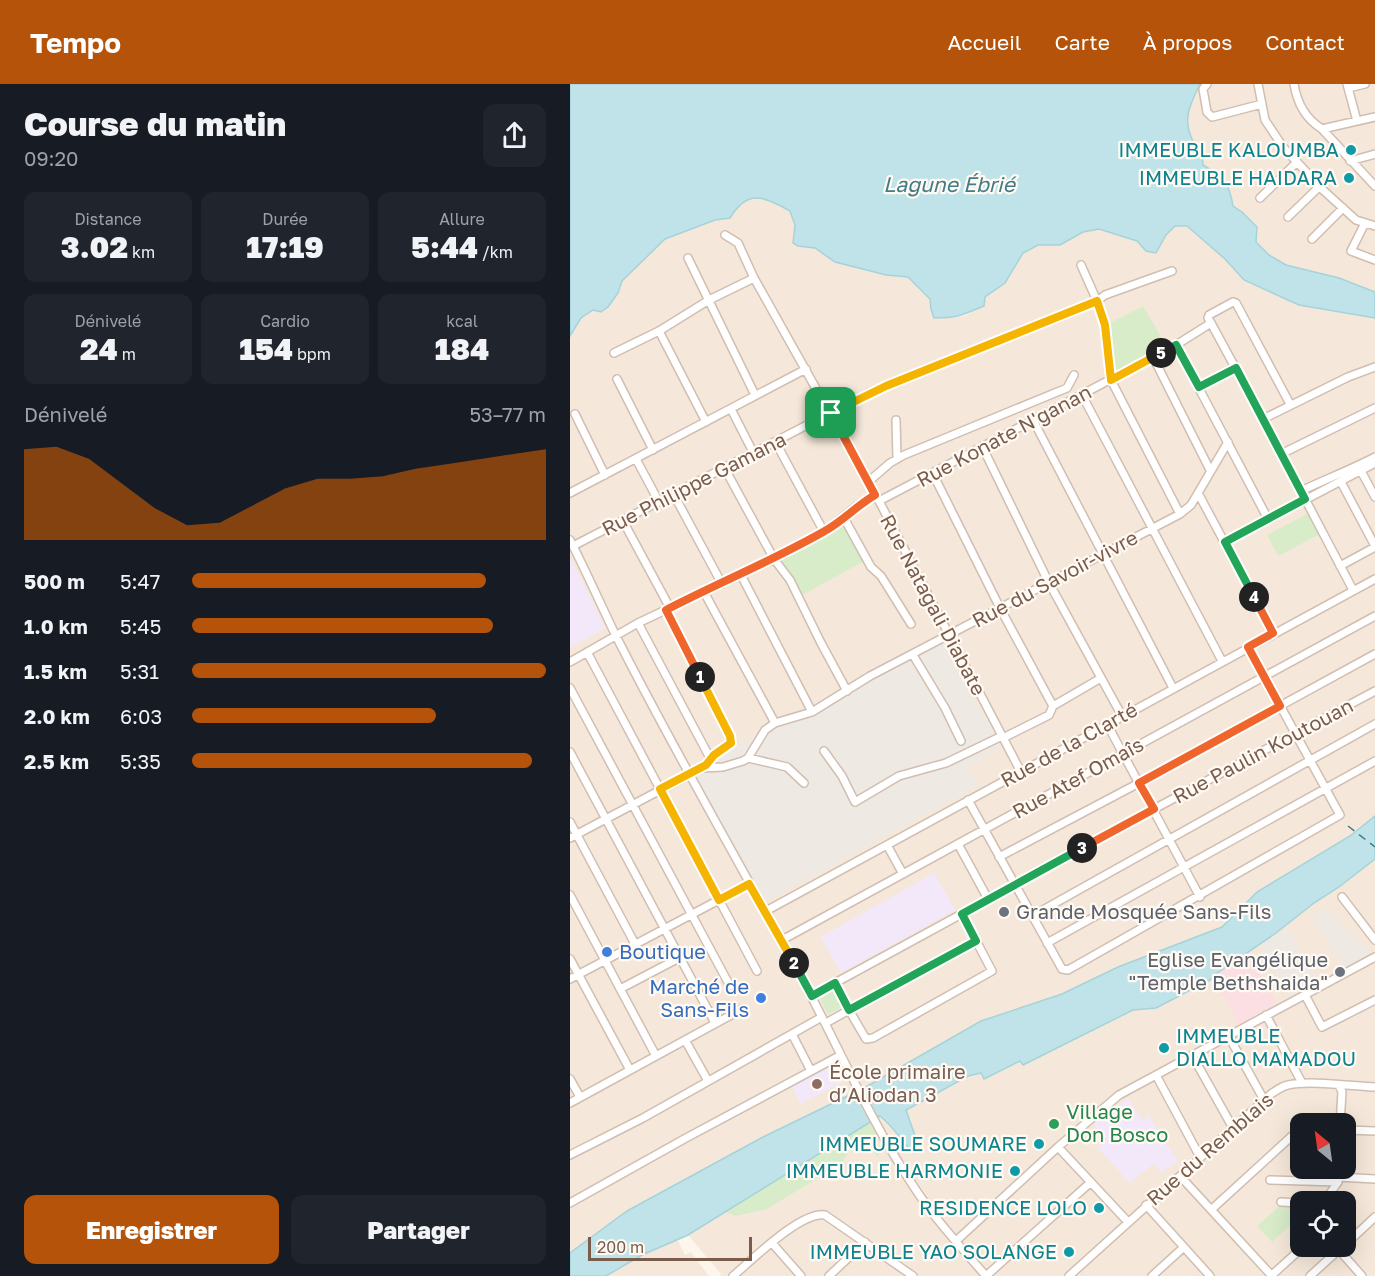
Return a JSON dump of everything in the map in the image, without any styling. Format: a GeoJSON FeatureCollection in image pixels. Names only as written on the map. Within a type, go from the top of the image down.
{"type":"FeatureCollection","features":[{"type":"Feature","properties":{"kind":"street"},"geometry":{"type":"LineString","coordinates":[[1208,84],[1203,89],[1206,112],[1212,117],[1262,104]]}},
{"type":"Feature","properties":{"kind":"street"},"geometry":{"type":"LineString","coordinates":[[1258,84],[1265,120],[1284,147],[1319,187],[1356,220],[1375,226]]}},
{"type":"Feature","properties":{"kind":"street"},"geometry":{"type":"LineString","coordinates":[[1294,84],[1296,99],[1300,107],[1375,186]]}},
{"type":"Feature","properties":{"kind":"street"},"geometry":{"type":"LineString","coordinates":[[1357,121],[1347,86],[1365,84]]}},
{"type":"Feature","properties":{"kind":"street"},"geometry":{"type":"LineString","coordinates":[[1323,129],[1375,117]]}},
{"type":"Feature","properties":{"kind":"street"},"geometry":{"type":"LineString","coordinates":[[1350,161],[1375,154]]}},
{"type":"Feature","properties":{"kind":"street"},"geometry":{"type":"LineString","coordinates":[[1260,198],[1297,162]]}},
{"type":"Feature","properties":{"kind":"street"},"geometry":{"type":"LineString","coordinates":[[1288,217],[1319,187]]}},
{"type":"Feature","properties":{"kind":"street"},"geometry":{"type":"LineString","coordinates":[[1312,239],[1343,208]]}},
{"type":"Feature","properties":{"kind":"street"},"geometry":{"type":"LineString","coordinates":[[1365,223],[1351,251],[1375,260]]}},
{"type":"Feature","properties":{"kind":"street","name":"Rue Natagali Diabate"},"geometry":{"type":"LineString","coordinates":[[725,235],[738,243],[754,278],[877,498],[1021,772]]}},
{"type":"Feature","properties":{"kind":"street"},"geometry":{"type":"LineString","coordinates":[[688,258],[755,395]]}},
{"type":"Feature","properties":{"kind":"street"},"geometry":{"type":"LineString","coordinates":[[1081,266],[1105,325],[1111,380],[1180,514]]}},
{"type":"Feature","properties":{"kind":"street","name":"Rue Philippe Gamana"},"geometry":{"type":"LineString","coordinates":[[572,543],[623,521],[886,386],[1097,301],[1105,295],[1172,271]]}},
{"type":"Feature","properties":{"kind":"street"},"geometry":{"type":"LineString","coordinates":[[614,353],[659,331],[709,300],[754,278]]}},
{"type":"Feature","properties":{"kind":"street","name":"Rue Konate N'ganan"},"geometry":{"type":"LineString","coordinates":[[570,662],[616,634],[774,559],[824,532],[858,505],[933,474],[1176,345],[1211,323],[1209,315],[1233,302],[1236,303],[1290,404]]}},
{"type":"Feature","properties":{"kind":"street"},"geometry":{"type":"LineString","coordinates":[[1211,323],[1353,590]]}},
{"type":"Feature","properties":{"kind":"street"},"geometry":{"type":"LineString","coordinates":[[659,331],[706,422]]}},
{"type":"Feature","properties":{"kind":"street"},"geometry":{"type":"LineString","coordinates":[[1176,345],[1268,519]]}},
{"type":"Feature","properties":{"kind":"street"},"geometry":{"type":"LineString","coordinates":[[1153,357],[1210,470]]}},
{"type":"Feature","properties":{"kind":"street"},"geometry":{"type":"LineString","coordinates":[[1263,418],[1348,377],[1375,367]]}},
{"type":"Feature","properties":{"kind":"street"},"geometry":{"type":"LineString","coordinates":[[1199,387],[1236,368]]}},
{"type":"Feature","properties":{"kind":"street"},"geometry":{"type":"LineString","coordinates":[[570,493],[806,369]]}},
{"type":"Feature","properties":{"kind":"street"},"geometry":{"type":"LineString","coordinates":[[868,482],[897,459],[1067,388],[1074,375]]}},
{"type":"Feature","properties":{"kind":"street"},"geometry":{"type":"LineString","coordinates":[[617,379],[653,450]]}},
{"type":"Feature","properties":{"kind":"street"},"geometry":{"type":"LineString","coordinates":[[1082,395],[1222,661]]}},
{"type":"Feature","properties":{"kind":"street"},"geometry":{"type":"LineString","coordinates":[[1281,454],[1375,408]]}},
{"type":"Feature","properties":{"kind":"street"},"geometry":{"type":"LineString","coordinates":[[731,409],[754,454]]}},
{"type":"Feature","properties":{"kind":"street"},"geometry":{"type":"LineString","coordinates":[[575,414],[605,475]]}},
{"type":"Feature","properties":{"kind":"street"},"geometry":{"type":"LineString","coordinates":[[896,420],[897,459]]}},
{"type":"Feature","properties":{"kind":"street"},"geometry":{"type":"LineString","coordinates":[[1033,420],[1173,688]]}},
{"type":"Feature","properties":{"kind":"street","name":"Rue du Savoir-vivre"},"geometry":{"type":"LineString","coordinates":[[775,723],[812,712],[870,676],[1180,514],[1191,505],[1228,442]]}},
{"type":"Feature","properties":{"kind":"street"},"geometry":{"type":"LineString","coordinates":[[776,443],[824,532]]}},
{"type":"Feature","properties":{"kind":"street"},"geometry":{"type":"LineString","coordinates":[[982,446],[1048,581],[1122,716]]}},
{"type":"Feature","properties":{"kind":"street"},"geometry":{"type":"LineString","coordinates":[[1301,491],[1375,457]]}},
{"type":"Feature","properties":{"kind":"street"},"geometry":{"type":"LineString","coordinates":[[636,459],[659,502]]}},
{"type":"Feature","properties":{"kind":"street"},"geometry":{"type":"LineString","coordinates":[[1225,542],[1375,463]]}},
{"type":"Feature","properties":{"kind":"street"},"geometry":{"type":"LineString","coordinates":[[724,469],[774,559],[790,580],[847,691]]}},
{"type":"Feature","properties":{"kind":"street"},"geometry":{"type":"LineString","coordinates":[[1361,471],[1375,497]]}},
{"type":"Feature","properties":{"kind":"street"},"geometry":{"type":"LineString","coordinates":[[933,474],[1000,608],[1053,706]]}},
{"type":"Feature","properties":{"kind":"street"},"geometry":{"type":"LineString","coordinates":[[1340,566],[1375,546],[1341,482]]}},
{"type":"Feature","properties":{"kind":"street"},"geometry":{"type":"LineString","coordinates":[[1198,493],[1273,633]]}},
{"type":"Feature","properties":{"kind":"street"},"geometry":{"type":"LineString","coordinates":[[674,495],[722,584]]}},
{"type":"Feature","properties":{"kind":"street"},"geometry":{"type":"LineString","coordinates":[[844,518],[871,567],[881,576],[911,624]]}},
{"type":"Feature","properties":{"kind":"street"},"geometry":{"type":"LineString","coordinates":[[623,521],[731,740],[728,746],[710,758],[702,768]]}},
{"type":"Feature","properties":{"kind":"street"},"geometry":{"type":"LineString","coordinates":[[572,543],[616,634],[689,774],[764,912],[782,940],[897,1160],[918,1193],[956,1242],[986,1276],[1091,1182]]}},
{"type":"Feature","properties":{"kind":"street"},"geometry":{"type":"LineString","coordinates":[[741,574],[812,712]]}},
{"type":"Feature","properties":{"kind":"street","name":"Rue de la Clarté"},"geometry":{"type":"LineString","coordinates":[[764,912],[1375,579]]}},
{"type":"Feature","properties":{"kind":"street"},"geometry":{"type":"LineString","coordinates":[[704,592],[775,723],[765,729],[748,758]]}},
{"type":"Feature","properties":{"kind":"street","name":"Rue Atef Omaîs"},"geometry":{"type":"LineString","coordinates":[[782,940],[1375,616]]}},
{"type":"Feature","properties":{"kind":"street"},"geometry":{"type":"LineString","coordinates":[[638,623],[710,758]]}},
{"type":"Feature","properties":{"kind":"street"},"geometry":{"type":"LineString","coordinates":[[969,800],[1062,969],[1068,970],[1200,897],[1340,815],[1248,647]]}},
{"type":"Feature","properties":{"kind":"street"},"geometry":{"type":"LineString","coordinates":[[587,652],[757,971]]}},
{"type":"Feature","properties":{"kind":"street"},"geometry":{"type":"LineString","coordinates":[[999,857],[1375,654]]}},
{"type":"Feature","properties":{"kind":"street"},"geometry":{"type":"LineString","coordinates":[[913,655],[945,708],[961,741]]}},
{"type":"Feature","properties":{"kind":"street"},"geometry":{"type":"LineString","coordinates":[[824,751],[842,776],[855,802],[900,776],[946,763],[1049,715],[1053,706],[1101,678]]}},
{"type":"Feature","properties":{"kind":"street"},"geometry":{"type":"LineString","coordinates":[[570,688],[730,986]]}},
{"type":"Feature","properties":{"kind":"street","name":"Rue Paulin Koutouan"},"geometry":{"type":"LineString","coordinates":[[812,996],[1375,691]]}},
{"type":"Feature","properties":{"kind":"street"},"geometry":{"type":"LineString","coordinates":[[1107,724],[1200,897]]}},
{"type":"Feature","properties":{"kind":"street"},"geometry":{"type":"LineString","coordinates":[[1032,916],[1375,724]]}},
{"type":"Feature","properties":{"kind":"street"},"geometry":{"type":"LineString","coordinates":[[570,752],[715,1023]]}},
{"type":"Feature","properties":{"kind":"street"},"geometry":{"type":"LineString","coordinates":[[573,836],[702,768],[723,767],[748,758],[788,767],[804,783]]}},
{"type":"Feature","properties":{"kind":"street"},"geometry":{"type":"LineString","coordinates":[[1047,943],[1375,761]]}},
{"type":"Feature","properties":{"kind":"street"},"geometry":{"type":"LineString","coordinates":[[570,822],[573,836],[635,944]]}},
{"type":"Feature","properties":{"kind":"street"},"geometry":{"type":"LineString","coordinates":[[958,844],[988,899]]}},
{"type":"Feature","properties":{"kind":"street"},"geometry":{"type":"LineString","coordinates":[[887,845],[903,874]]}},
{"type":"Feature","properties":{"kind":"street"},"geometry":{"type":"LineString","coordinates":[[570,979],[749,884]]}},
{"type":"Feature","properties":{"kind":"street"},"geometry":{"type":"LineString","coordinates":[[570,895],[656,1056]]}},
{"type":"Feature","properties":{"kind":"street"},"geometry":{"type":"LineString","coordinates":[[1342,897],[1375,940]]}},
{"type":"Feature","properties":{"kind":"street"},"geometry":{"type":"LineString","coordinates":[[835,983],[866,1039],[873,1038],[992,971],[962,914]]}},
{"type":"Feature","properties":{"kind":"street"},"geometry":{"type":"LineString","coordinates":[[570,1155],[643,1118],[792,1034],[849,1010],[976,941]]}},
{"type":"Feature","properties":{"kind":"street"},"geometry":{"type":"LineString","coordinates":[[956,1242],[1110,1102],[1228,1035],[1375,957]]}},
{"type":"Feature","properties":{"kind":"street"},"geometry":{"type":"LineString","coordinates":[[620,989],[679,958]]}},
{"type":"Feature","properties":{"kind":"street"},"geometry":{"type":"LineString","coordinates":[[570,959],[630,1070]]}},
{"type":"Feature","properties":{"kind":"street"},"geometry":{"type":"LineString","coordinates":[[1305,995],[1322,1027],[1375,1000]]}},
{"type":"Feature","properties":{"kind":"street"},"geometry":{"type":"LineString","coordinates":[[570,1102],[742,1009]]}},
{"type":"Feature","properties":{"kind":"street"},"geometry":{"type":"LineString","coordinates":[[1266,1015],[1302,1083]]}},
{"type":"Feature","properties":{"kind":"street"},"geometry":{"type":"LineString","coordinates":[[792,1034],[811,1071]]}},
{"type":"Feature","properties":{"kind":"street"},"geometry":{"type":"LineString","coordinates":[[1228,1035],[1264,1101]]}},
{"type":"Feature","properties":{"kind":"street"},"geometry":{"type":"LineString","coordinates":[[685,1040],[708,1081]]}},
{"type":"Feature","properties":{"kind":"street"},"geometry":{"type":"LineString","coordinates":[[570,1203],[841,1055]]}},
{"type":"Feature","properties":{"kind":"street"},"geometry":{"type":"LineString","coordinates":[[1192,1055],[1233,1128]]}},
{"type":"Feature","properties":{"kind":"street"},"geometry":{"type":"LineString","coordinates":[[1156,1075],[1200,1157]]}},
{"type":"Feature","properties":{"kind":"street"},"geometry":{"type":"LineString","coordinates":[[570,1079],[580,1097]]}},
{"type":"Feature","properties":{"kind":"street","name":"Rue du Remblais"},"geometry":{"type":"LineString","coordinates":[[1069,1276],[1281,1087],[1302,1083],[1375,1087]]}},
{"type":"Feature","properties":{"kind":"street"},"geometry":{"type":"LineString","coordinates":[[1339,1085],[1342,1092],[1341,1113]]}},
{"type":"Feature","properties":{"kind":"street"},"geometry":{"type":"LineString","coordinates":[[1356,1130],[1375,1131]]}},
{"type":"Feature","properties":{"kind":"street"},"geometry":{"type":"LineString","coordinates":[[1212,1209],[1290,1138]]}},
{"type":"Feature","properties":{"kind":"street"},"geometry":{"type":"LineString","coordinates":[[1058,1147],[1128,1222]]}},
{"type":"Feature","properties":{"kind":"street"},"geometry":{"type":"LineString","coordinates":[[1180,1176],[1272,1276],[1292,1257]]}},
{"type":"Feature","properties":{"kind":"street"},"geometry":{"type":"LineString","coordinates":[[1270,1180],[1338,1179]]}},
{"type":"Feature","properties":{"kind":"street"},"geometry":{"type":"LineString","coordinates":[[1331,1191],[1338,1179]]}},
{"type":"Feature","properties":{"kind":"street"},"geometry":{"type":"LineString","coordinates":[[1356,1179],[1375,1179]]}},
{"type":"Feature","properties":{"kind":"street"},"geometry":{"type":"LineString","coordinates":[[1281,1202],[1290,1202]]}},
{"type":"Feature","properties":{"kind":"street"},"geometry":{"type":"LineString","coordinates":[[1146,1205],[1210,1276]]}},
{"type":"Feature","properties":{"kind":"street"},"geometry":{"type":"LineString","coordinates":[[733,1276],[791,1227],[819,1214],[825,1215],[865,1242],[909,1275]]}},
{"type":"Feature","properties":{"kind":"street"},"geometry":{"type":"LineString","coordinates":[[1356,1235],[1374,1219]]}},
{"type":"Feature","properties":{"kind":"street"},"geometry":{"type":"LineString","coordinates":[[829,1276],[865,1242]]}},
{"type":"Feature","properties":{"kind":"street"},"geometry":{"type":"LineString","coordinates":[[772,1243],[801,1276]]}},
{"type":"Feature","properties":{"kind":"street"},"geometry":{"type":"LineString","coordinates":[[1152,1276],[1184,1247]]}},
{"type":"Feature","properties":{"kind":"street"},"geometry":{"type":"LineString","coordinates":[[1310,1276],[1331,1257]]}},
{"type":"Feature","properties":{"kind":"street"},"geometry":{"type":"LineString","coordinates":[[1349,1257],[1362,1276]]}},
{"type":"Feature","properties":{"kind":"shaded area"},"geometry":{"type":"Polygon","coordinates":[[[1200,84],[1375,84],[1375,292],[1339,278],[1286,265],[1269,255],[1256,242],[1242,212],[1233,206],[1230,189],[1221,175],[1203,165],[1203,155],[1192,139],[1186,124],[1187,111],[1200,84]]]}},
{"type":"Feature","properties":{"kind":"shaded area"},"geometry":{"type":"Polygon","coordinates":[[[756,197],[766,198],[790,211],[795,225],[793,243],[798,246],[815,248],[835,262],[908,277],[931,299],[931,309],[953,318],[964,316],[984,306],[985,297],[1005,283],[1023,253],[1038,245],[1060,245],[1083,232],[1099,229],[1137,242],[1146,251],[1175,226],[1187,226],[1225,259],[1244,280],[1299,305],[1375,318],[1375,816],[1222,927],[1118,967],[1062,994],[981,1021],[864,1088],[763,1137],[627,1211],[570,1253],[570,336],[581,318],[618,293],[622,281],[665,239],[715,220],[730,218],[744,201],[756,197]]]}},
{"type":"Feature","properties":{"kind":"shaded area"},"geometry":{"type":"Polygon","coordinates":[[[570,557],[605,628],[570,648],[570,557]]]}},
{"type":"Feature","properties":{"kind":"shaded area"},"geometry":{"type":"Polygon","coordinates":[[[940,635],[1002,748],[968,766],[979,785],[763,903],[691,771],[940,635]]]}},
{"type":"Feature","properties":{"kind":"shaded area"},"geometry":{"type":"Polygon","coordinates":[[[1375,859],[1375,1276],[720,1276],[721,1274],[688,1235],[880,1115],[894,1127],[907,1147],[918,1147],[905,1110],[968,1076],[981,1073],[984,1079],[1020,1061],[1023,1065],[1133,1010],[1156,1008],[1193,990],[1276,933],[1375,859]]]}},
{"type":"Feature","properties":{"kind":"shaded area"},"geometry":{"type":"Polygon","coordinates":[[[934,873],[955,910],[841,973],[821,937],[934,873]]]}},
{"type":"Feature","properties":{"kind":"shaded area"},"geometry":{"type":"Polygon","coordinates":[[[1324,908],[1371,952],[1344,968],[1311,917],[1324,908]]]}},
{"type":"Feature","properties":{"kind":"shaded area"},"geometry":{"type":"Polygon","coordinates":[[[1288,929],[1317,982],[1289,997],[1259,944],[1288,929]]]}},
{"type":"Feature","properties":{"kind":"shaded area"},"geometry":{"type":"Polygon","coordinates":[[[1248,951],[1277,1004],[1239,1024],[1213,977],[1248,951]]]}},
{"type":"Feature","properties":{"kind":"shaded area","name":"École primaire d’Aliodan 3"},"geometry":{"type":"Polygon","coordinates":[[[833,1064],[842,1082],[801,1104],[792,1087],[833,1064]]]}},
{"type":"Feature","properties":{"kind":"shaded area"},"geometry":{"type":"Polygon","coordinates":[[[1128,1098],[1142,1120],[1149,1116],[1178,1162],[1161,1172],[1154,1163],[1130,1183],[1098,1148],[1107,1139],[1092,1123],[1128,1098]]]}},
{"type":"Feature","properties":{"kind":"shaded area"},"geometry":{"type":"Polygon","coordinates":[[[677,1239],[685,1255],[691,1252],[709,1276],[606,1276],[642,1255],[677,1239]]]}},
{"type":"Feature","properties":{"kind":"green space"},"geometry":{"type":"Polygon","coordinates":[[[1143,306],[1167,347],[1112,375],[1108,324],[1143,306]]]}},
{"type":"Feature","properties":{"kind":"green space"},"geometry":{"type":"Polygon","coordinates":[[[1309,513],[1320,534],[1278,556],[1267,535],[1309,513]]]}},
{"type":"Feature","properties":{"kind":"green space"},"geometry":{"type":"Polygon","coordinates":[[[846,524],[866,560],[797,598],[777,562],[846,524]]]}},
{"type":"Feature","properties":{"kind":"green space"},"geometry":{"type":"Polygon","coordinates":[[[833,991],[842,1007],[828,1014],[820,999],[833,991]]]}},
{"type":"Feature","properties":{"kind":"green space"},"geometry":{"type":"Polygon","coordinates":[[[869,1121],[878,1139],[879,1158],[864,1140],[849,1152],[841,1164],[767,1209],[735,1216],[726,1212],[869,1121]]]}},
{"type":"Feature","properties":{"kind":"green space"},"geometry":{"type":"Polygon","coordinates":[[[1285,1201],[1290,1207],[1290,1225],[1272,1242],[1257,1226],[1285,1201]]]}},
{"type":"Feature","properties":{"kind":"water","name":"Lagune Ébrié"},"geometry":{"type":"Polygon","coordinates":[[[570,84],[1200,84],[1189,111],[1189,131],[1201,154],[1203,165],[1224,181],[1230,191],[1233,206],[1257,227],[1256,242],[1269,255],[1286,265],[1339,278],[1375,292],[1375,318],[1299,305],[1244,280],[1225,259],[1187,226],[1175,226],[1166,235],[1156,253],[1146,251],[1137,241],[1099,229],[1083,232],[1060,245],[1038,245],[1023,253],[1005,283],[985,297],[984,306],[955,317],[934,318],[930,299],[908,277],[886,275],[835,262],[815,248],[798,246],[793,243],[795,225],[790,211],[757,198],[743,202],[730,218],[715,220],[665,239],[622,281],[618,293],[608,307],[601,312],[593,310],[581,318],[570,336],[570,84]]]}},
{"type":"Feature","properties":{"kind":"water"},"geometry":{"type":"Polygon","coordinates":[[[1375,816],[1375,859],[1276,933],[1213,976],[1212,979],[1156,1008],[1133,1010],[1023,1065],[1020,1061],[984,1079],[981,1073],[968,1076],[906,1110],[919,1147],[914,1153],[880,1116],[688,1235],[642,1255],[606,1276],[570,1276],[570,1253],[627,1211],[763,1137],[864,1088],[981,1021],[1062,994],[1118,967],[1222,927],[1257,892],[1350,836],[1375,816]]]}},
{"type":"Feature","properties":{"kind":"ferry route"},"geometry":{"type":"LineString","coordinates":[[1348,826],[1375,847]]}},
{"type":"Feature","properties":{"kind":"place","name":"IMMEUBLE KALOUMBA"},"geometry":{"type":"Point","coordinates":[1351,150]}},
{"type":"Feature","properties":{"kind":"place","name":"IMMEUBLE HAIDARA"},"geometry":{"type":"Point","coordinates":[1349,178]}},
{"type":"Feature","properties":{"kind":"place","name":"Grande Mosquée Sans-Fils"},"geometry":{"type":"Point","coordinates":[1004,912]}},
{"type":"Feature","properties":{"kind":"place","name":"Boutique"},"geometry":{"type":"Point","coordinates":[607,952]}},
{"type":"Feature","properties":{"kind":"place","name":"Eglise Evangélique \"Temple Bethshaida\""},"geometry":{"type":"Point","coordinates":[1340,972]}},
{"type":"Feature","properties":{"kind":"place","name":"Marché de Sans-Fils"},"geometry":{"type":"Point","coordinates":[761,998]}},
{"type":"Feature","properties":{"kind":"place","name":"IMMEUBLE DIALLO MAMADOU"},"geometry":{"type":"Point","coordinates":[1164,1048]}},
{"type":"Feature","properties":{"kind":"place","name":"École primaire d’Aliodan 3"},"geometry":{"type":"Point","coordinates":[817,1084]}},
{"type":"Feature","properties":{"kind":"place","name":"Village Don Bosco"},"geometry":{"type":"Point","coordinates":[1054,1124]}},
{"type":"Feature","properties":{"kind":"place","name":"IMMEUBLE SOUMARE"},"geometry":{"type":"Point","coordinates":[1039,1144]}},
{"type":"Feature","properties":{"kind":"place","name":"IMMEUBLE HARMONIE"},"geometry":{"type":"Point","coordinates":[1015,1171]}},
{"type":"Feature","properties":{"kind":"place","name":"RESIDENCE LOLO"},"geometry":{"type":"Point","coordinates":[1099,1208]}},
{"type":"Feature","properties":{"kind":"place","name":"IMMEUBLE YAO SOLANGE"},"geometry":{"type":"Point","coordinates":[1069,1252]}},
{"type":"Feature","properties":{"kind":"route"},"geometry":{"type":"LineString","coordinates":[[1097,301],[1105,325],[1111,380],[1176,345],[1199,387],[1236,368],[1305,499],[1225,542],[1273,633],[1248,647],[1280,706],[1139,783],[1154,809],[962,914],[976,941],[849,1010],[835,983],[812,996],[749,884],[719,900],[660,789],[706,765],[710,758],[731,743],[730,736],[666,610],[774,559],[824,532],[858,505],[875,495],[831,413],[886,386],[1097,301]]}}]}
